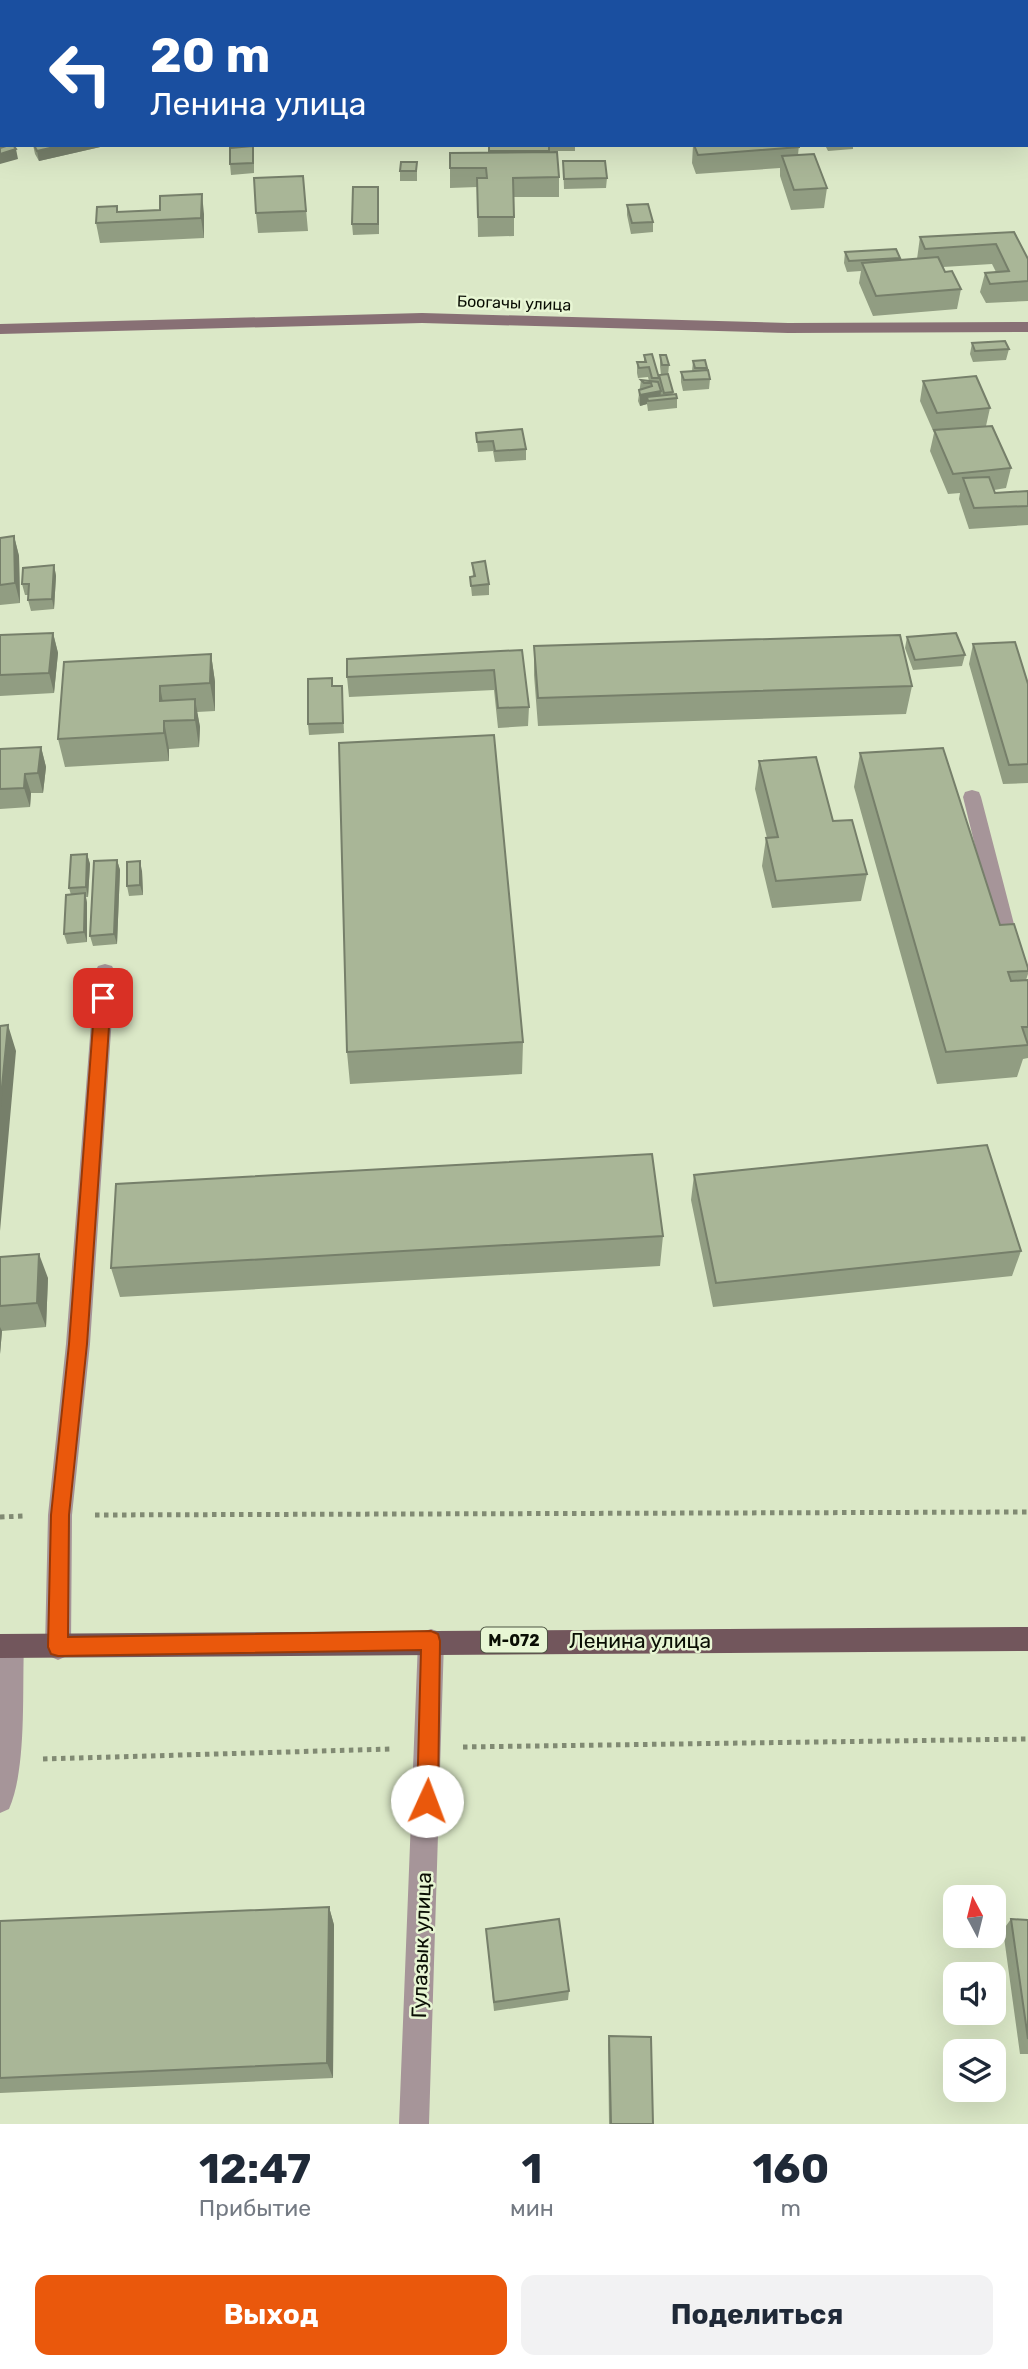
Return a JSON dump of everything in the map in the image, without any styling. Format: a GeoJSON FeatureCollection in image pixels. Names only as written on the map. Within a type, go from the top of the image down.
{"type":"FeatureCollection","features":[{"type":"Feature","properties":{"kind":"main road","name":"Ленина улица"},"geometry":{"type":"LineString","coordinates":[[6,1646],[1028,1639]]}},
{"type":"Feature","properties":{"kind":"street","name":"Боогачы улица"},"geometry":{"type":"LineString","coordinates":[[0,329],[422,318],[788,328],[1028,327]]}},
{"type":"Feature","properties":{"kind":"street"},"geometry":{"type":"LineString","coordinates":[[972,797],[1015,968]]}},
{"type":"Feature","properties":{"kind":"street"},"geometry":{"type":"LineString","coordinates":[[58,1647],[60,1515],[78,1344],[105,972]]}},
{"type":"Feature","properties":{"kind":"street","name":"Гулазык улица"},"geometry":{"type":"LineString","coordinates":[[414,2124],[431,1641]]}},
{"type":"Feature","properties":{"kind":"street"},"geometry":{"type":"LineString","coordinates":[[0,1800],[6,1760],[6,1646]]}},
{"type":"Feature","properties":{"kind":"path"},"geometry":{"type":"LineString","coordinates":[[0,1517],[1028,1512]]}},
{"type":"Feature","properties":{"kind":"path"},"geometry":{"type":"LineString","coordinates":[[6,1760],[429,1747],[1028,1739]]}},
{"type":"Feature","properties":{"kind":"building"},"geometry":{"type":"Polygon","coordinates":[[[14,147],[16,149],[0,154],[0,148],[14,147]]]}},
{"type":"Feature","properties":{"kind":"building"},"geometry":{"type":"Polygon","coordinates":[[[35,147],[54,147],[37,151],[35,147]]]}},
{"type":"Feature","properties":{"kind":"building"},"geometry":{"type":"Polygon","coordinates":[[[253,147],[253,163],[230,164],[230,148],[253,147]]]}},
{"type":"Feature","properties":{"kind":"building"},"geometry":{"type":"Polygon","coordinates":[[[489,147],[549,147],[549,151],[489,151],[489,147]]]}},
{"type":"Feature","properties":{"kind":"building"},"geometry":{"type":"Polygon","coordinates":[[[695,147],[799,147],[698,155],[695,147]]]}},
{"type":"Feature","properties":{"kind":"building"},"geometry":{"type":"Polygon","coordinates":[[[557,152],[559,177],[513,178],[514,217],[478,217],[477,178],[487,178],[486,168],[450,168],[450,153],[557,152]]]}},
{"type":"Feature","properties":{"kind":"building"},"geometry":{"type":"Polygon","coordinates":[[[814,154],[827,188],[794,190],[782,156],[814,154]]]}},
{"type":"Feature","properties":{"kind":"building"},"geometry":{"type":"Polygon","coordinates":[[[563,161],[605,161],[607,178],[564,179],[563,161]]]}},
{"type":"Feature","properties":{"kind":"building"},"geometry":{"type":"Polygon","coordinates":[[[401,162],[417,162],[416,171],[400,171],[401,162]]]}},
{"type":"Feature","properties":{"kind":"building"},"geometry":{"type":"Polygon","coordinates":[[[303,176],[306,211],[256,213],[254,178],[303,176]]]}},
{"type":"Feature","properties":{"kind":"building"},"geometry":{"type":"Polygon","coordinates":[[[353,187],[378,187],[378,224],[352,224],[353,187]]]}},
{"type":"Feature","properties":{"kind":"building"},"geometry":{"type":"Polygon","coordinates":[[[202,194],[201,218],[96,223],[97,207],[117,206],[117,212],[160,210],[160,196],[202,194]]]}},
{"type":"Feature","properties":{"kind":"building"},"geometry":{"type":"Polygon","coordinates":[[[648,204],[653,222],[632,223],[627,205],[648,204]]]}},
{"type":"Feature","properties":{"kind":"building"},"geometry":{"type":"Polygon","coordinates":[[[1014,232],[1028,259],[1028,281],[990,284],[985,273],[1009,271],[996,244],[925,249],[920,237],[1014,232]]]}},
{"type":"Feature","properties":{"kind":"building"},"geometry":{"type":"Polygon","coordinates":[[[896,249],[900,258],[849,261],[845,252],[896,249]]]}},
{"type":"Feature","properties":{"kind":"building"},"geometry":{"type":"Polygon","coordinates":[[[938,257],[945,272],[952,271],[961,289],[876,296],[862,263],[938,257]]]}},
{"type":"Feature","properties":{"kind":"building"},"geometry":{"type":"Polygon","coordinates":[[[1005,341],[1009,349],[975,351],[972,343],[1005,341]]]}},
{"type":"Feature","properties":{"kind":"building"},"geometry":{"type":"Polygon","coordinates":[[[652,354],[659,378],[652,378],[649,367],[639,368],[637,362],[646,362],[644,355],[652,354]]]}},
{"type":"Feature","properties":{"kind":"building"},"geometry":{"type":"Polygon","coordinates":[[[660,355],[666,355],[669,365],[662,365],[660,355]]]}},
{"type":"Feature","properties":{"kind":"building"},"geometry":{"type":"Polygon","coordinates":[[[705,360],[707,368],[695,368],[693,361],[705,360]]]}},
{"type":"Feature","properties":{"kind":"building"},"geometry":{"type":"Polygon","coordinates":[[[708,370],[710,379],[684,380],[681,372],[708,370]]]}},
{"type":"Feature","properties":{"kind":"building"},"geometry":{"type":"Polygon","coordinates":[[[668,374],[673,392],[664,393],[659,375],[668,374]]]}},
{"type":"Feature","properties":{"kind":"building"},"geometry":{"type":"Polygon","coordinates":[[[976,376],[990,408],[937,413],[923,381],[976,376]]]}},
{"type":"Feature","properties":{"kind":"building"},"geometry":{"type":"Polygon","coordinates":[[[641,380],[658,382],[661,391],[640,395],[639,390],[652,386],[651,383],[641,380]]]}},
{"type":"Feature","properties":{"kind":"building"},"geometry":{"type":"Polygon","coordinates":[[[676,394],[677,398],[648,401],[647,397],[676,394]]]}},
{"type":"Feature","properties":{"kind":"building"},"geometry":{"type":"Polygon","coordinates":[[[992,426],[1011,468],[953,474],[934,430],[992,426]]]}},
{"type":"Feature","properties":{"kind":"building"},"geometry":{"type":"Polygon","coordinates":[[[522,429],[526,449],[495,451],[493,441],[477,442],[476,433],[522,429]]]}},
{"type":"Feature","properties":{"kind":"building"},"geometry":{"type":"Polygon","coordinates":[[[989,477],[995,493],[1028,491],[1028,506],[974,508],[963,478],[989,477]]]}},
{"type":"Feature","properties":{"kind":"building"},"geometry":{"type":"Polygon","coordinates":[[[14,536],[15,583],[0,585],[0,538],[14,536]]]}},
{"type":"Feature","properties":{"kind":"building"},"geometry":{"type":"Polygon","coordinates":[[[485,561],[489,584],[471,586],[470,577],[475,576],[472,563],[485,561]]]}},
{"type":"Feature","properties":{"kind":"building"},"geometry":{"type":"Polygon","coordinates":[[[54,565],[52,599],[28,600],[29,584],[22,584],[23,568],[54,565]]]}},
{"type":"Feature","properties":{"kind":"building"},"geometry":{"type":"Polygon","coordinates":[[[53,633],[49,673],[0,675],[0,635],[53,633]]]}},
{"type":"Feature","properties":{"kind":"building"},"geometry":{"type":"Polygon","coordinates":[[[956,633],[965,655],[915,660],[907,637],[956,633]]]}},
{"type":"Feature","properties":{"kind":"building"},"geometry":{"type":"Polygon","coordinates":[[[900,635],[912,686],[538,698],[534,646],[900,635]]]}},
{"type":"Feature","properties":{"kind":"building"},"geometry":{"type":"Polygon","coordinates":[[[1015,642],[1028,684],[1028,764],[1009,765],[973,644],[1015,642]]]}},
{"type":"Feature","properties":{"kind":"building"},"geometry":{"type":"Polygon","coordinates":[[[522,650],[529,707],[498,708],[494,670],[347,677],[347,659],[522,650]]]}},
{"type":"Feature","properties":{"kind":"building"},"geometry":{"type":"Polygon","coordinates":[[[211,654],[210,683],[160,686],[160,701],[195,699],[195,720],[164,721],[164,733],[58,739],[64,662],[211,654]]]}},
{"type":"Feature","properties":{"kind":"building"},"geometry":{"type":"Polygon","coordinates":[[[332,678],[332,686],[342,686],[343,723],[308,724],[308,679],[332,678]]]}},
{"type":"Feature","properties":{"kind":"building"},"geometry":{"type":"Polygon","coordinates":[[[494,735],[523,1042],[347,1052],[339,743],[494,735]]]}},
{"type":"Feature","properties":{"kind":"building"},"geometry":{"type":"Polygon","coordinates":[[[41,747],[38,773],[25,774],[24,788],[0,789],[0,749],[41,747]]]}},
{"type":"Feature","properties":{"kind":"building"},"geometry":{"type":"Polygon","coordinates":[[[943,748],[1000,925],[1014,924],[1028,968],[1028,971],[1008,972],[1011,981],[1028,980],[1028,1027],[1022,1027],[1028,1045],[946,1052],[860,753],[943,748]]]}},
{"type":"Feature","properties":{"kind":"building"},"geometry":{"type":"Polygon","coordinates":[[[816,757],[833,821],[852,820],[867,874],[776,881],[766,838],[778,837],[759,761],[816,757]]]}},
{"type":"Feature","properties":{"kind":"building"},"geometry":{"type":"Polygon","coordinates":[[[87,854],[86,887],[69,888],[71,855],[87,854]]]}},
{"type":"Feature","properties":{"kind":"building"},"geometry":{"type":"Polygon","coordinates":[[[117,860],[114,934],[90,936],[94,861],[117,860]]]}},
{"type":"Feature","properties":{"kind":"building"},"geometry":{"type":"Polygon","coordinates":[[[140,861],[140,885],[127,886],[127,862],[140,861]]]}},
{"type":"Feature","properties":{"kind":"building"},"geometry":{"type":"Polygon","coordinates":[[[85,893],[84,932],[64,934],[66,895],[85,893]]]}},
{"type":"Feature","properties":{"kind":"building"},"geometry":{"type":"Polygon","coordinates":[[[8,1025],[0,1107],[0,1026],[8,1025]]]}},
{"type":"Feature","properties":{"kind":"building"},"geometry":{"type":"Polygon","coordinates":[[[987,1145],[1021,1251],[716,1283],[694,1175],[987,1145]]]}},
{"type":"Feature","properties":{"kind":"building"},"geometry":{"type":"Polygon","coordinates":[[[652,1154],[663,1236],[111,1268],[116,1184],[652,1154]]]}},
{"type":"Feature","properties":{"kind":"building"},"geometry":{"type":"Polygon","coordinates":[[[39,1254],[37,1303],[0,1306],[0,1257],[39,1254]]]}},
{"type":"Feature","properties":{"kind":"building"},"geometry":{"type":"Polygon","coordinates":[[[329,1907],[327,2063],[0,2078],[0,1921],[329,1907]]]}},
{"type":"Feature","properties":{"kind":"building"},"geometry":{"type":"Polygon","coordinates":[[[559,1919],[569,1991],[494,2002],[486,1929],[559,1919]]]}},
{"type":"Feature","properties":{"kind":"building"},"geometry":{"type":"Polygon","coordinates":[[[1011,1919],[1028,1920],[1028,2039],[1011,1919]]]}},
{"type":"Feature","properties":{"kind":"building"},"geometry":{"type":"Polygon","coordinates":[[[609,2036],[651,2037],[653,2124],[611,2124],[609,2036]]]}},
{"type":"Feature","properties":{"kind":"route"},"geometry":{"type":"LineString","coordinates":[[103,998],[78,1344],[60,1515],[58,1647],[431,1641],[427,1801]]}}]}
